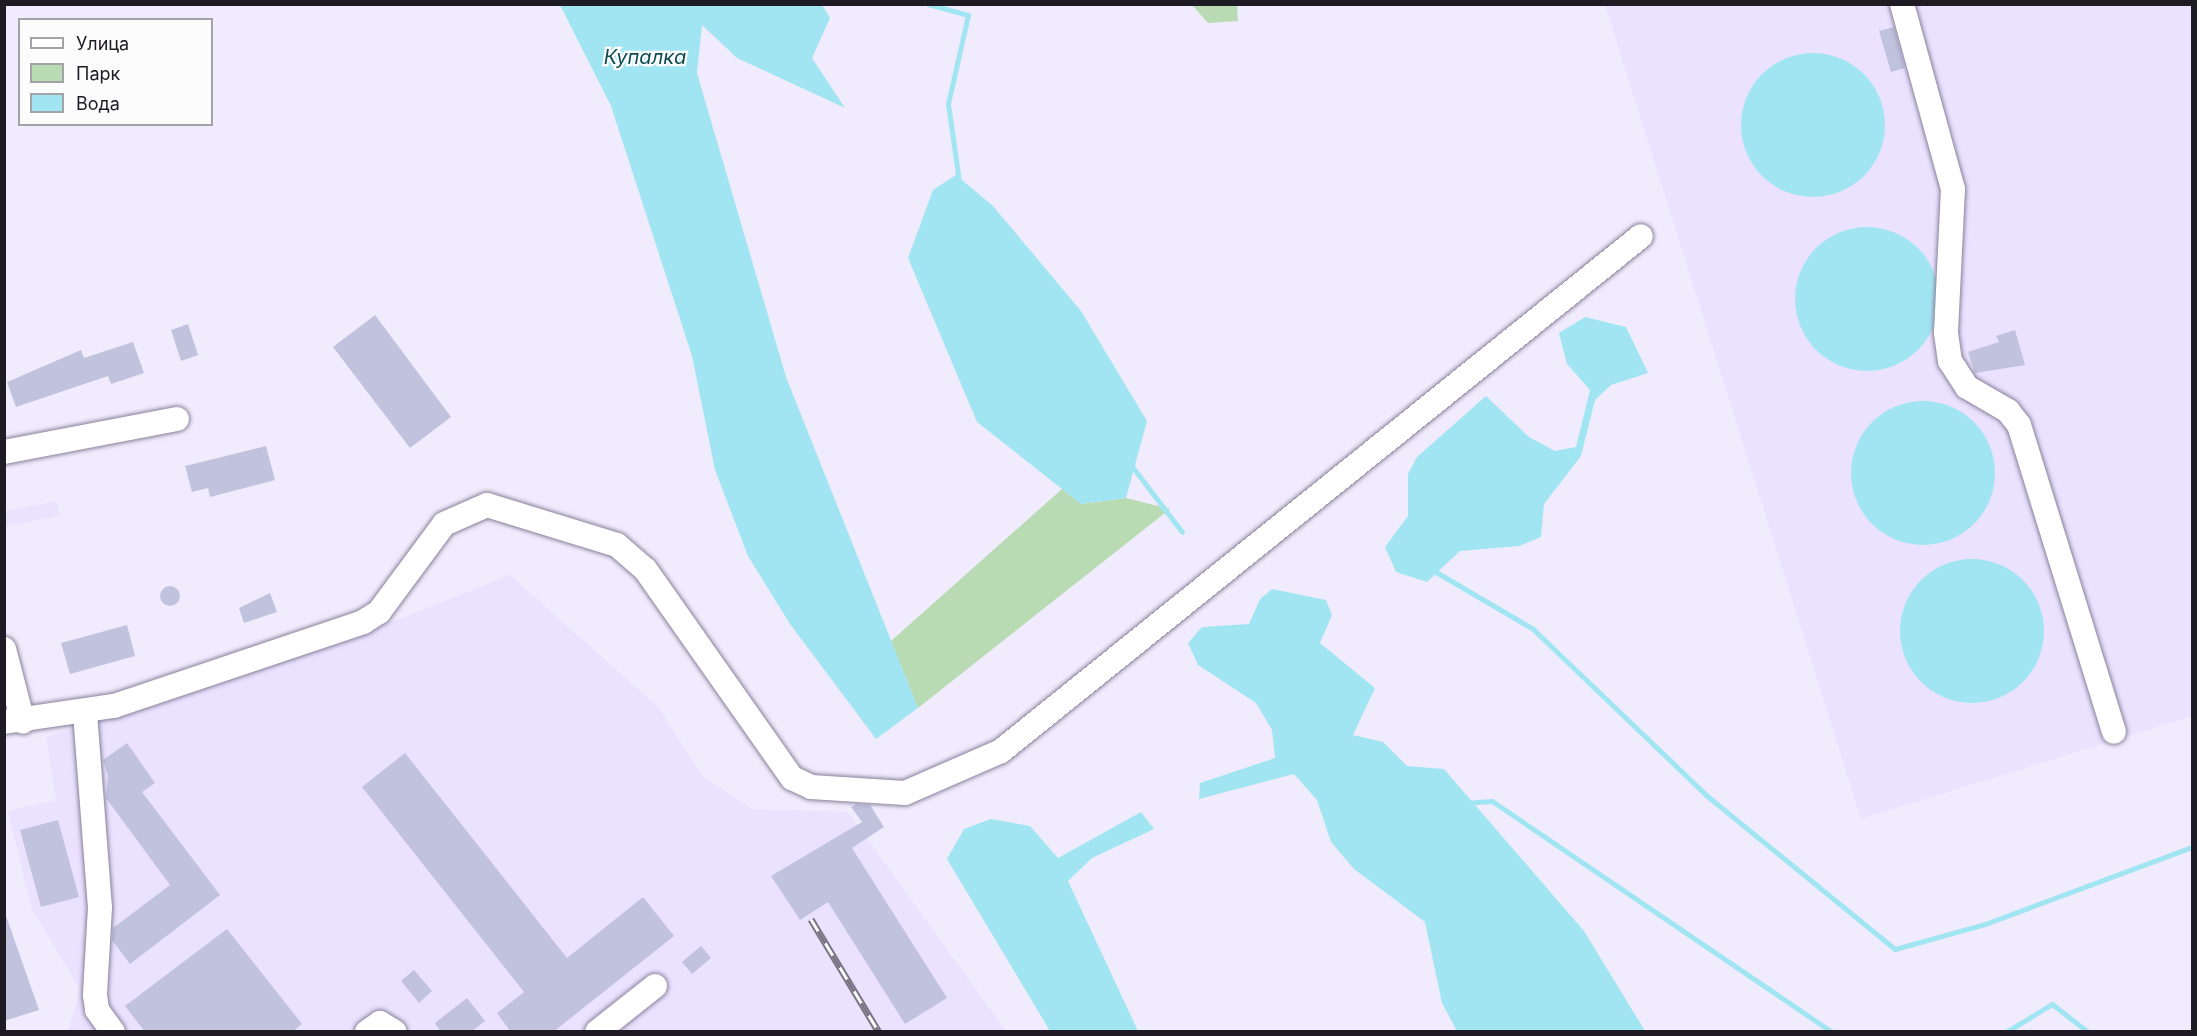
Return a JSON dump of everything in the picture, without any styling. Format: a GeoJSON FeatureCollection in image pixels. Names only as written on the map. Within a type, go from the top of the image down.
{"type":"FeatureCollection","features":[{"type":"Feature","properties":{"kind":"street"},"geometry":{"type":"LineString","coordinates":[[1902,4],[1953,189],[1946,321],[1950,361],[1966,387],[2008,411],[2019,425],[2114,732]]}},
{"type":"Feature","properties":{"kind":"street"},"geometry":{"type":"LineString","coordinates":[[4,649],[14,722],[85,713],[363,622],[379,612],[444,524],[468,509],[487,505],[617,544],[645,569],[792,778],[811,787],[905,793],[1000,751],[1641,236]]}},
{"type":"Feature","properties":{"kind":"street"},"geometry":{"type":"LineString","coordinates":[[4,452],[177,419]]}},
{"type":"Feature","properties":{"kind":"street"},"geometry":{"type":"LineString","coordinates":[[85,713],[100,907],[94,995],[97,1010],[113,1032]]}},
{"type":"Feature","properties":{"kind":"street"},"geometry":{"type":"LineString","coordinates":[[597,1032],[655,986]]}},
{"type":"Feature","properties":{"kind":"street"},"geometry":{"type":"LineString","coordinates":[[367,1032],[380,1023],[395,1032]]}},
{"type":"Feature","properties":{"kind":"shaded area"},"geometry":{"type":"Polygon","coordinates":[[[1605,5],[2192,5],[2192,716],[1861,819],[1605,5]]]}},
{"type":"Feature","properties":{"kind":"shaded area"},"geometry":{"type":"Polygon","coordinates":[[[57,501],[59,516],[5,526],[5,511],[57,501]]]}},
{"type":"Feature","properties":{"kind":"shaded area"},"geometry":{"type":"Polygon","coordinates":[[[510,575],[659,708],[702,776],[752,809],[848,812],[1006,1031],[68,1031],[80,990],[31,907],[8,811],[56,800],[46,737],[374,629],[510,575]]]}},
{"type":"Feature","properties":{"kind":"green space"},"geometry":{"type":"Polygon","coordinates":[[[1192,5],[1237,5],[1238,21],[1208,23],[1192,5]]]}},
{"type":"Feature","properties":{"kind":"green space"},"geometry":{"type":"Polygon","coordinates":[[[1062,489],[1081,504],[1126,498],[1170,509],[918,708],[891,641],[1062,489]]]}},
{"type":"Feature","properties":{"kind":"water","name":"Купалка"},"geometry":{"type":"Polygon","coordinates":[[[560,5],[822,5],[830,18],[812,58],[845,108],[737,58],[702,25],[697,73],[786,377],[918,708],[876,739],[790,624],[748,556],[715,470],[692,356],[611,106],[560,5]]]}},
{"type":"Feature","properties":{"kind":"water"},"geometry":{"type":"Polygon","coordinates":[[[1813,53],[1841,58],[1864,74],[1880,97],[1885,125],[1880,153],[1864,176],[1841,192],[1813,197],[1785,192],[1762,176],[1746,153],[1741,125],[1746,97],[1762,74],[1785,58],[1813,53]]]}},
{"type":"Feature","properties":{"kind":"water"},"geometry":{"type":"Polygon","coordinates":[[[956,175],[993,206],[1081,311],[1147,421],[1126,498],[1081,504],[977,422],[908,258],[933,190],[956,175]]]}},
{"type":"Feature","properties":{"kind":"water"},"geometry":{"type":"Polygon","coordinates":[[[1867,227],[1895,232],[1918,248],[1934,271],[1939,299],[1934,327],[1918,350],[1895,366],[1867,371],[1839,366],[1816,350],[1800,327],[1795,299],[1800,271],[1816,248],[1839,232],[1867,227]]]}},
{"type":"Feature","properties":{"kind":"water"},"geometry":{"type":"Polygon","coordinates":[[[1585,317],[1626,327],[1648,373],[1611,385],[1595,400],[1581,456],[1544,504],[1541,537],[1519,546],[1460,551],[1427,582],[1396,572],[1385,547],[1408,516],[1408,474],[1417,457],[1486,396],[1529,437],[1555,451],[1576,447],[1590,390],[1567,364],[1559,333],[1585,317]]]}},
{"type":"Feature","properties":{"kind":"water"},"geometry":{"type":"Polygon","coordinates":[[[1923,401],[1951,406],[1974,422],[1990,445],[1995,473],[1990,501],[1974,524],[1951,540],[1923,545],[1895,540],[1872,524],[1856,501],[1851,473],[1856,445],[1872,422],[1895,406],[1923,401]]]}},
{"type":"Feature","properties":{"kind":"water"},"geometry":{"type":"Polygon","coordinates":[[[1972,559],[2000,564],[2023,580],[2039,603],[2044,631],[2039,659],[2023,682],[2000,698],[1972,703],[1944,698],[1921,682],[1905,659],[1900,631],[1905,603],[1921,580],[1944,564],[1972,559]]]}},
{"type":"Feature","properties":{"kind":"water"},"geometry":{"type":"Polygon","coordinates":[[[1272,589],[1326,600],[1332,615],[1320,643],[1375,688],[1353,735],[1383,742],[1407,766],[1444,769],[1584,931],[1645,1031],[1457,1031],[1442,1003],[1425,922],[1354,869],[1331,842],[1317,800],[1294,774],[1199,799],[1200,783],[1275,758],[1272,730],[1256,703],[1198,665],[1188,643],[1202,627],[1249,624],[1260,599],[1272,589]]]}},
{"type":"Feature","properties":{"kind":"water"},"geometry":{"type":"Polygon","coordinates":[[[1141,812],[1154,829],[1092,858],[1068,881],[1138,1031],[1050,1031],[947,859],[964,829],[991,819],[1030,826],[1058,858],[1141,812]]]}},
{"type":"Feature","properties":{"kind":"building"},"geometry":{"type":"Polygon","coordinates":[[[1894,27],[1905,68],[1891,72],[1879,31],[1894,27]]]}},
{"type":"Feature","properties":{"kind":"building"},"geometry":{"type":"Polygon","coordinates":[[[375,315],[451,417],[410,448],[333,347],[375,315]]]}},
{"type":"Feature","properties":{"kind":"building"},"geometry":{"type":"Polygon","coordinates":[[[188,324],[198,355],[181,361],[171,330],[188,324]]]}},
{"type":"Feature","properties":{"kind":"building"},"geometry":{"type":"Polygon","coordinates":[[[2015,330],[2025,365],[1975,373],[1968,352],[1999,342],[1996,336],[2015,330]]]}},
{"type":"Feature","properties":{"kind":"building"},"geometry":{"type":"Polygon","coordinates":[[[133,342],[144,373],[111,384],[108,376],[16,407],[7,382],[81,350],[84,358],[133,342]]]}},
{"type":"Feature","properties":{"kind":"building"},"geometry":{"type":"Polygon","coordinates":[[[266,446],[275,480],[210,497],[208,488],[192,492],[185,466],[266,446]]]}},
{"type":"Feature","properties":{"kind":"building"},"geometry":{"type":"Polygon","coordinates":[[[166,586],[174,586],[180,592],[180,600],[174,606],[166,606],[160,600],[160,592],[166,586]]]}},
{"type":"Feature","properties":{"kind":"building"},"geometry":{"type":"Polygon","coordinates":[[[270,593],[277,612],[244,623],[239,608],[270,593]]]}},
{"type":"Feature","properties":{"kind":"building"},"geometry":{"type":"Polygon","coordinates":[[[127,625],[135,656],[70,674],[61,643],[127,625]]]}},
{"type":"Feature","properties":{"kind":"building"},"geometry":{"type":"Polygon","coordinates":[[[127,743],[155,783],[142,792],[220,895],[130,964],[112,940],[113,928],[170,885],[106,798],[108,776],[103,760],[127,743]]]}},
{"type":"Feature","properties":{"kind":"building"},"geometry":{"type":"Polygon","coordinates":[[[405,753],[567,958],[643,897],[674,936],[553,1032],[511,1032],[497,1013],[524,992],[362,787],[405,753]]]}},
{"type":"Feature","properties":{"kind":"building"},"geometry":{"type":"Polygon","coordinates":[[[856,804],[870,805],[884,827],[852,848],[947,998],[905,1024],[828,902],[800,920],[771,876],[862,822],[851,807],[856,804]]]}},
{"type":"Feature","properties":{"kind":"building"},"geometry":{"type":"Polygon","coordinates":[[[58,820],[79,897],[41,907],[20,830],[58,820]]]}},
{"type":"Feature","properties":{"kind":"building"},"geometry":{"type":"Polygon","coordinates":[[[4,910],[39,1010],[4,1021],[4,910]]]}},
{"type":"Feature","properties":{"kind":"building"},"geometry":{"type":"Polygon","coordinates":[[[227,929],[302,1024],[292,1032],[145,1032],[125,1006],[227,929]]]}},
{"type":"Feature","properties":{"kind":"building"},"geometry":{"type":"Polygon","coordinates":[[[701,946],[711,958],[692,974],[682,962],[701,946]]]}},
{"type":"Feature","properties":{"kind":"building"},"geometry":{"type":"Polygon","coordinates":[[[414,970],[432,991],[419,1003],[401,981],[414,970]]]}},
{"type":"Feature","properties":{"kind":"building"},"geometry":{"type":"Polygon","coordinates":[[[467,998],[485,1021],[471,1032],[441,1032],[435,1023],[467,998]]]}},
{"type":"Feature","properties":{"kind":"waterway"},"geometry":{"type":"LineString","coordinates":[[928,4],[968,15],[948,104],[959,181]]}},
{"type":"Feature","properties":{"kind":"waterway"},"geometry":{"type":"LineString","coordinates":[[1131,465],[1182,532]]}},
{"type":"Feature","properties":{"kind":"waterway"},"geometry":{"type":"LineString","coordinates":[[1436,572],[1533,629],[1706,795],[1895,949],[1985,924],[2192,847]]}},
{"type":"Feature","properties":{"kind":"waterway"},"geometry":{"type":"LineString","coordinates":[[1464,803],[1492,801],[1832,1032]]}},
{"type":"Feature","properties":{"kind":"waterway"},"geometry":{"type":"LineString","coordinates":[[2006,1032],[2052,1004],[2088,1032]]}},
{"type":"Feature","properties":{"kind":"railway"},"geometry":{"type":"LineString","coordinates":[[811,919],[879,1032]]}}]}
